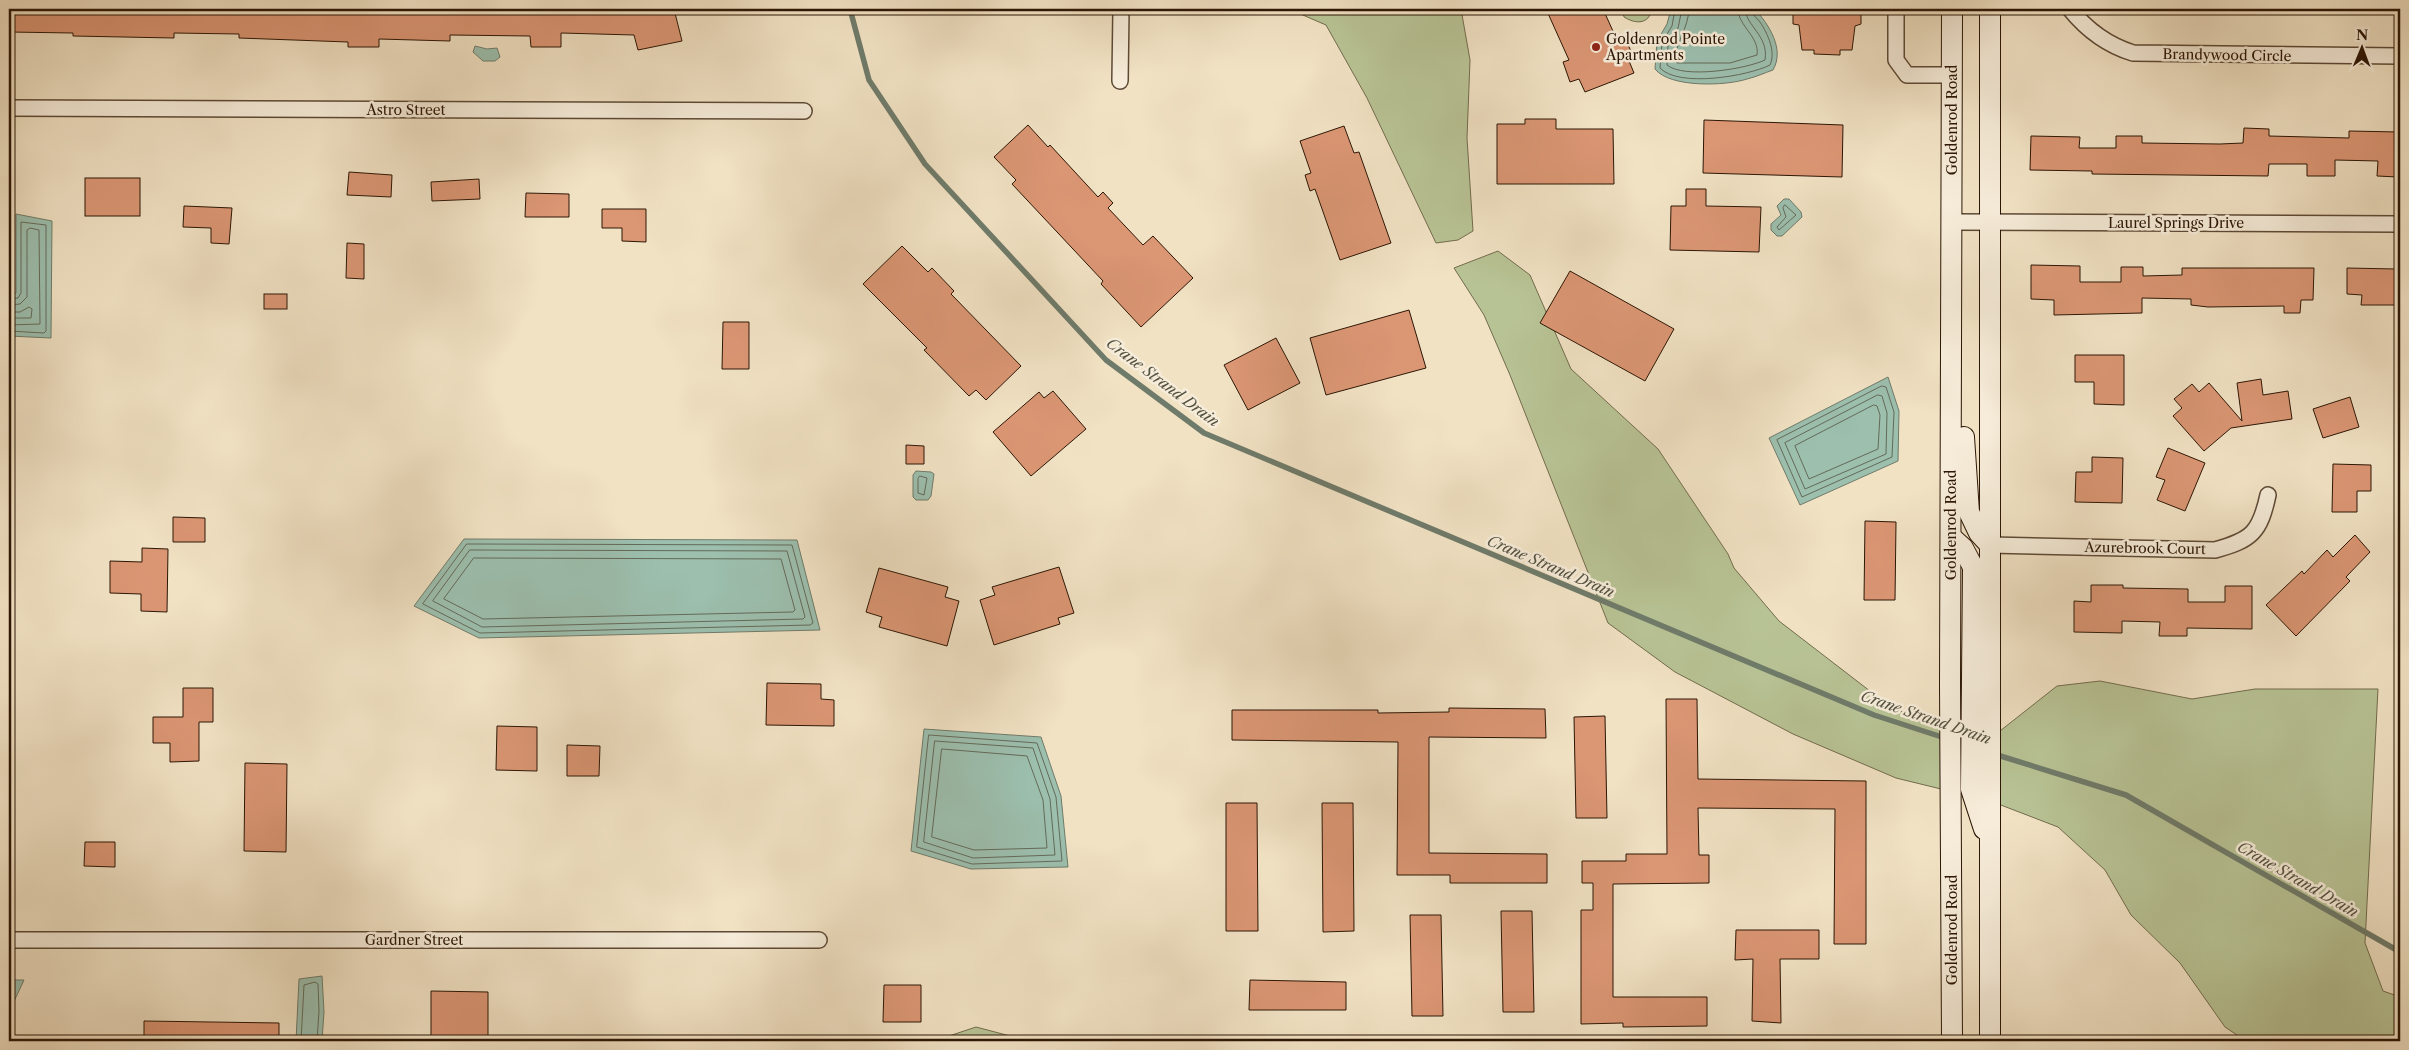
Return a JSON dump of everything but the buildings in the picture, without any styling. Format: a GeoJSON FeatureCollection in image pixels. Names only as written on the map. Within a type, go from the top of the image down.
{"type":"FeatureCollection","features":[{"type":"Feature","properties":{"kind":"main road","name":"Goldenrod Road"},"geometry":{"type":"LineString","coordinates":[[1952,9],[1952,538],[1950,686],[1971,777],[1990,846],[1990,1041]]}},
{"type":"Feature","properties":{"kind":"main road","name":"Goldenrod Road"},"geometry":{"type":"LineString","coordinates":[[1952,1041],[1971,777],[1990,684],[1990,9]]}},
{"type":"Feature","properties":{"kind":"main road"},"geometry":{"type":"LineString","coordinates":[[1952,288],[1969,512],[1979,533],[1990,545]]}},
{"type":"Feature","properties":{"kind":"main road"},"geometry":{"type":"LineString","coordinates":[[1952,538],[1963,548],[1972,567],[1971,777]]}},
{"type":"Feature","properties":{"kind":"street"},"geometry":{"type":"LineString","coordinates":[[1120,81],[1121,9]]}},
{"type":"Feature","properties":{"kind":"street"},"geometry":{"type":"LineString","coordinates":[[1896,9],[1896,60],[1907,75],[1952,76]]}},
{"type":"Feature","properties":{"kind":"street","name":"Brandywood Circle"},"geometry":{"type":"LineString","coordinates":[[2070,9],[2096,35],[2115,48],[2133,53],[2400,56]]}},
{"type":"Feature","properties":{"kind":"street","name":"Astro Street"},"geometry":{"type":"LineString","coordinates":[[9,108],[804,111]]}},
{"type":"Feature","properties":{"kind":"street","name":"Laurel Springs Drive"},"geometry":{"type":"LineString","coordinates":[[1952,222],[2400,224]]}},
{"type":"Feature","properties":{"kind":"street","name":"Azurebrook Court"},"geometry":{"type":"LineString","coordinates":[[1990,545],[2215,550],[2241,543],[2263,520],[2268,495]]}},
{"type":"Feature","properties":{"kind":"street","name":"Gardner Street"},"geometry":{"type":"LineString","coordinates":[[9,940],[819,940]]}},
{"type":"Feature","properties":{"kind":"shaded area"},"geometry":{"type":"Polygon","coordinates":[[[1289,9],[1461,9],[1470,60],[1467,138],[1473,231],[1458,240],[1436,243],[1367,98],[1326,25],[1289,9]]]}},
{"type":"Feature","properties":{"kind":"shaded area"},"geometry":{"type":"Polygon","coordinates":[[[1622,9],[1652,9],[1648,18],[1637,22],[1624,17],[1622,9]]]}},
{"type":"Feature","properties":{"kind":"shaded area"},"geometry":{"type":"Polygon","coordinates":[[[1498,251],[1530,275],[1571,369],[1658,449],[1728,554],[1734,568],[1779,621],[1892,708],[1948,728],[1941,789],[1896,778],[1793,734],[1675,672],[1608,623],[1510,375],[1484,315],[1454,268],[1498,251]]]}},
{"type":"Feature","properties":{"kind":"shaded area"},"geometry":{"type":"Polygon","coordinates":[[[2100,681],[2192,699],[2255,689],[2378,689],[2365,943],[2383,991],[2400,997],[2400,1041],[2246,1041],[2225,1027],[2180,963],[2131,915],[2105,870],[2058,827],[1980,797],[1986,742],[2057,686],[2100,681]]]}},
{"type":"Feature","properties":{"kind":"shaded area"},"geometry":{"type":"Polygon","coordinates":[[[976,1027],[1029,1041],[934,1041],[976,1027]]]}},
{"type":"Feature","properties":{"kind":"water"},"geometry":{"type":"Polygon","coordinates":[[[1671,9],[1755,9],[1774,38],[1777,54],[1773,70],[1738,81],[1713,84],[1673,80],[1662,75],[1655,69],[1657,41],[1667,24],[1671,9]]]}},
{"type":"Feature","properties":{"kind":"water"},"geometry":{"type":"Polygon","coordinates":[[[475,46],[487,49],[497,48],[500,57],[495,61],[483,61],[473,52],[475,46]]]}},
{"type":"Feature","properties":{"kind":"water"},"geometry":{"type":"Polygon","coordinates":[[[1784,199],[1789,199],[1801,212],[1802,217],[1782,236],[1777,236],[1771,230],[1771,224],[1781,215],[1777,206],[1784,199]]]}},
{"type":"Feature","properties":{"kind":"water"},"geometry":{"type":"Polygon","coordinates":[[[16,214],[52,221],[51,338],[9,336],[9,294],[16,293],[16,214]]]}},
{"type":"Feature","properties":{"kind":"water"},"geometry":{"type":"Polygon","coordinates":[[[1888,377],[1899,411],[1898,461],[1800,505],[1769,438],[1888,377]]]}},
{"type":"Feature","properties":{"kind":"water"},"geometry":{"type":"Polygon","coordinates":[[[916,471],[934,474],[931,496],[928,500],[916,500],[913,497],[913,475],[916,471]]]}},
{"type":"Feature","properties":{"kind":"water"},"geometry":{"type":"Polygon","coordinates":[[[464,539],[797,540],[820,630],[479,638],[414,606],[464,539]]]}},
{"type":"Feature","properties":{"kind":"water"},"geometry":{"type":"Polygon","coordinates":[[[924,729],[1041,737],[1061,796],[1068,867],[971,869],[911,851],[924,729]]]}},
{"type":"Feature","properties":{"kind":"water"},"geometry":{"type":"Polygon","coordinates":[[[322,976],[324,1012],[322,1041],[296,1041],[299,979],[322,976]]]}},
{"type":"Feature","properties":{"kind":"water"},"geometry":{"type":"Polygon","coordinates":[[[9,980],[24,980],[9,1012],[9,980]]]}},
{"type":"Feature","properties":{"kind":"waterway","name":"Crane Strand Drain"},"geometry":{"type":"LineString","coordinates":[[850,9],[869,80],[925,164],[1106,360],[1204,433],[1874,715],[1948,739]]}},
{"type":"Feature","properties":{"kind":"waterway","name":"Crane Strand Drain"},"geometry":{"type":"LineString","coordinates":[[1994,754],[2126,795],[2400,952]]}},
{"type":"Feature","properties":{"kind":"place","name":"Goldenrod Pointe Apartments"},"geometry":{"type":"Point","coordinates":[1596,47]}}]}
